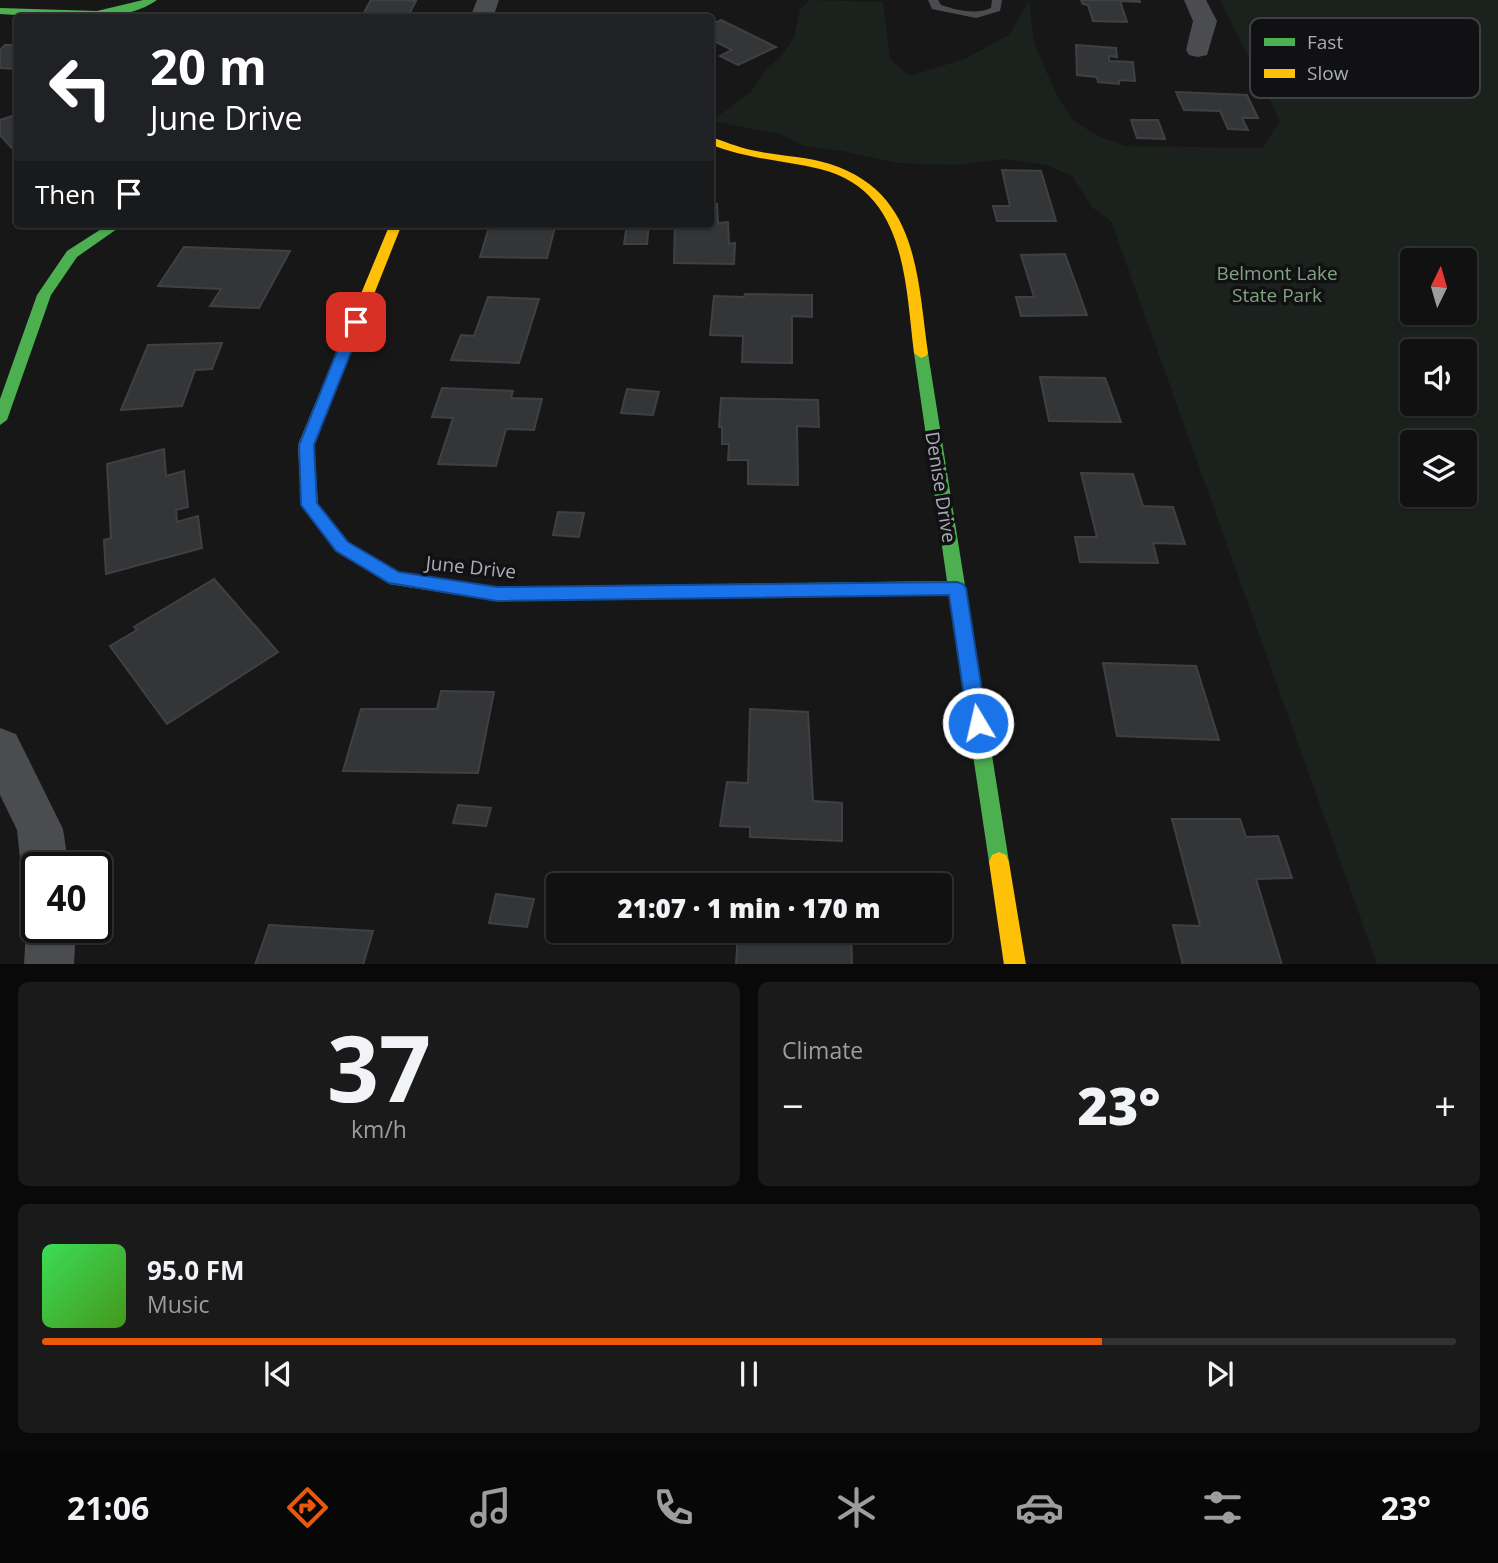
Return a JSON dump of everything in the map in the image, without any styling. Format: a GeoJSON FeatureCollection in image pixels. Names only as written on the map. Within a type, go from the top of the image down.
{"type":"FeatureCollection","features":[{"type":"Feature","properties":{"kind":"street"},"geometry":{"type":"LineString","coordinates":[[0,11],[114,13],[144,6],[152,0]]}},
{"type":"Feature","properties":{"kind":"street"},"geometry":{"type":"LineString","coordinates":[[1195,0],[1205,21],[1198,50]]}},
{"type":"Feature","properties":{"kind":"street","name":"Denise Drive"},"geometry":{"type":"LineString","coordinates":[[714,141],[761,156],[829,165],[868,181],[891,209],[903,238],[1015,964]]}},
{"type":"Feature","properties":{"kind":"street"},"geometry":{"type":"LineString","coordinates":[[0,420],[44,295],[72,254],[112,228]]}},
{"type":"Feature","properties":{"kind":"street","name":"June Drive"},"geometry":{"type":"LineString","coordinates":[[394,228],[306,445],[309,505],[342,546],[395,579],[497,594],[957,588]]}},
{"type":"Feature","properties":{"kind":"street"},"geometry":{"type":"LineString","coordinates":[[0,748],[40,829],[43,852]]}},
{"type":"Feature","properties":{"kind":"street"},"geometry":{"type":"LineString","coordinates":[[49,964],[50,943]]}},
{"type":"Feature","properties":{"kind":"lane"},"geometry":{"type":"LineString","coordinates":[[933,0],[936,7],[945,10],[975,13],[991,13],[996,9],[998,0]]}},
{"type":"Feature","properties":{"kind":"green space","name":"Belmont Lake State Park"},"geometry":{"type":"Polygon","coordinates":[[[809,0],[883,2],[890,59],[910,76],[967,58],[1010,34],[1029,0],[1034,43],[1057,96],[1074,121],[1098,136],[1126,146],[1262,148],[1280,121],[1269,98],[1480,98],[1480,18],[1250,18],[1250,60],[1220,0],[1498,0],[1498,964],[1377,964],[1111,221],[1093,208],[1072,176],[1046,165],[1006,159],[955,165],[897,163],[803,146],[780,134],[714,122],[714,119],[751,92],[764,72],[782,55],[794,37],[800,10],[809,0]]]}},
{"type":"Feature","properties":{"kind":"building"},"geometry":{"type":"Polygon","coordinates":[[[371,0],[416,1],[409,14],[363,14],[371,0]]]}},
{"type":"Feature","properties":{"kind":"building"},"geometry":{"type":"Polygon","coordinates":[[[1081,0],[1139,0],[1140,2],[1120,1],[1127,22],[1093,21],[1088,5],[1081,0]]]}},
{"type":"Feature","properties":{"kind":"building"},"geometry":{"type":"Polygon","coordinates":[[[721,20],[776,47],[738,65],[720,56],[732,50],[714,41],[714,23],[721,20]]]}},
{"type":"Feature","properties":{"kind":"building"},"geometry":{"type":"Polygon","coordinates":[[[5,45],[14,45],[14,69],[0,68],[0,50],[5,45]]]}},
{"type":"Feature","properties":{"kind":"building"},"geometry":{"type":"Polygon","coordinates":[[[1076,45],[1116,48],[1117,57],[1109,56],[1109,61],[1133,62],[1135,81],[1119,80],[1119,84],[1098,82],[1097,77],[1077,75],[1076,45]]]}},
{"type":"Feature","properties":{"kind":"building"},"geometry":{"type":"Polygon","coordinates":[[[1176,92],[1247,95],[1258,118],[1242,118],[1248,130],[1228,129],[1220,111],[1184,110],[1176,92]]]}},
{"type":"Feature","properties":{"kind":"building"},"geometry":{"type":"Polygon","coordinates":[[[14,115],[14,151],[0,135],[0,120],[14,115]]]}},
{"type":"Feature","properties":{"kind":"building"},"geometry":{"type":"Polygon","coordinates":[[[1131,120],[1158,120],[1165,139],[1137,138],[1131,120]]]}},
{"type":"Feature","properties":{"kind":"building"},"geometry":{"type":"Polygon","coordinates":[[[1002,170],[1041,171],[1056,221],[997,221],[993,206],[1010,206],[1002,170]]]}},
{"type":"Feature","properties":{"kind":"building"},"geometry":{"type":"Polygon","coordinates":[[[714,204],[717,204],[718,223],[728,222],[729,244],[735,243],[734,264],[674,263],[675,228],[714,228],[714,204]]]}},
{"type":"Feature","properties":{"kind":"building"},"geometry":{"type":"Polygon","coordinates":[[[489,228],[555,228],[547,258],[480,257],[489,228]]]}},
{"type":"Feature","properties":{"kind":"building"},"geometry":{"type":"Polygon","coordinates":[[[626,228],[649,228],[647,244],[624,244],[626,228]]]}},
{"type":"Feature","properties":{"kind":"building"},"geometry":{"type":"Polygon","coordinates":[[[184,247],[290,251],[259,308],[210,306],[221,289],[158,286],[184,247]]]}},
{"type":"Feature","properties":{"kind":"building"},"geometry":{"type":"Polygon","coordinates":[[[1065,254],[1087,315],[1021,316],[1016,297],[1034,297],[1021,255],[1065,254]]]}},
{"type":"Feature","properties":{"kind":"building"},"geometry":{"type":"Polygon","coordinates":[[[745,294],[812,295],[812,317],[792,316],[792,363],[742,362],[743,336],[710,335],[714,296],[744,297],[745,294]]]}},
{"type":"Feature","properties":{"kind":"building"},"geometry":{"type":"Polygon","coordinates":[[[488,297],[539,299],[519,363],[451,360],[461,335],[474,336],[488,297]]]}},
{"type":"Feature","properties":{"kind":"building"},"geometry":{"type":"Polygon","coordinates":[[[222,343],[212,369],[195,370],[182,406],[121,410],[148,345],[222,343]]]}},
{"type":"Feature","properties":{"kind":"building"},"geometry":{"type":"Polygon","coordinates":[[[1040,377],[1105,378],[1121,422],[1049,421],[1040,377]]]}},
{"type":"Feature","properties":{"kind":"building"},"geometry":{"type":"Polygon","coordinates":[[[442,388],[513,391],[511,398],[542,399],[534,430],[506,429],[496,466],[438,464],[453,418],[432,417],[442,388]]]}},
{"type":"Feature","properties":{"kind":"building"},"geometry":{"type":"Polygon","coordinates":[[[627,389],[659,392],[653,415],[621,413],[627,389]]]}},
{"type":"Feature","properties":{"kind":"building"},"geometry":{"type":"Polygon","coordinates":[[[721,398],[818,400],[819,427],[797,426],[798,485],[748,484],[748,460],[728,460],[729,444],[722,444],[722,427],[719,427],[721,398]]]}},
{"type":"Feature","properties":{"kind":"building"},"geometry":{"type":"Polygon","coordinates":[[[164,449],[166,476],[184,471],[188,507],[176,510],[177,522],[198,516],[202,548],[106,574],[104,540],[111,538],[107,464],[164,449]]]}},
{"type":"Feature","properties":{"kind":"building"},"geometry":{"type":"Polygon","coordinates":[[[1081,473],[1133,474],[1143,506],[1173,507],[1185,544],[1153,543],[1158,563],[1080,562],[1075,537],[1097,537],[1081,473]]]}},
{"type":"Feature","properties":{"kind":"building"},"geometry":{"type":"Polygon","coordinates":[[[558,512],[584,513],[579,537],[553,535],[558,512]]]}},
{"type":"Feature","properties":{"kind":"building"},"geometry":{"type":"Polygon","coordinates":[[[214,579],[278,652],[167,724],[110,646],[137,630],[134,627],[214,579]]]}},
{"type":"Feature","properties":{"kind":"building"},"geometry":{"type":"Polygon","coordinates":[[[1103,663],[1196,666],[1219,740],[1117,736],[1103,663]]]}},
{"type":"Feature","properties":{"kind":"building"},"geometry":{"type":"Polygon","coordinates":[[[441,691],[494,692],[478,773],[343,771],[361,709],[437,709],[441,691]]]}},
{"type":"Feature","properties":{"kind":"building"},"geometry":{"type":"Polygon","coordinates":[[[750,709],[808,712],[813,801],[842,803],[842,841],[750,837],[750,827],[720,826],[727,782],[748,783],[750,709]]]}},
{"type":"Feature","properties":{"kind":"building"},"geometry":{"type":"Polygon","coordinates":[[[458,805],[491,808],[486,826],[453,823],[458,805]]]}},
{"type":"Feature","properties":{"kind":"building"},"geometry":{"type":"Polygon","coordinates":[[[1172,819],[1240,819],[1246,837],[1278,836],[1292,878],[1256,879],[1282,964],[1183,964],[1173,925],[1200,926],[1172,819]]]}},
{"type":"Feature","properties":{"kind":"building"},"geometry":{"type":"Polygon","coordinates":[[[496,894],[534,899],[527,927],[489,923],[496,894]]]}},
{"type":"Feature","properties":{"kind":"building"},"geometry":{"type":"Polygon","coordinates":[[[269,925],[373,931],[363,964],[255,964],[269,925]]]}},
{"type":"Feature","properties":{"kind":"building"},"geometry":{"type":"Polygon","coordinates":[[[737,943],[851,943],[852,964],[736,964],[737,943]]]}},
{"type":"Feature","properties":{"kind":"traffic: fast"},"geometry":{"type":"LineString","coordinates":[[0,11],[97,14],[134,7],[152,0]]}},
{"type":"Feature","properties":{"kind":"traffic: fast"},"geometry":{"type":"LineString","coordinates":[[0,420],[44,295],[72,254],[112,228]]}},
{"type":"Feature","properties":{"kind":"traffic: fast"},"geometry":{"type":"LineString","coordinates":[[921,353],[999,862]]}},
{"type":"Feature","properties":{"kind":"traffic: fast"},"geometry":{"type":"LineString","coordinates":[[310,506],[342,546],[395,579],[497,594],[957,588]]}},
{"type":"Feature","properties":{"kind":"traffic: slow"},"geometry":{"type":"LineString","coordinates":[[714,142],[751,154],[824,166],[853,176],[875,193],[891,214],[902,239],[914,296],[921,353]]}},
{"type":"Feature","properties":{"kind":"traffic: slow"},"geometry":{"type":"LineString","coordinates":[[310,506],[306,445],[394,228]]}},
{"type":"Feature","properties":{"kind":"traffic: slow"},"geometry":{"type":"LineString","coordinates":[[999,862],[1015,964]]}},
{"type":"Feature","properties":{"kind":"route"},"geometry":{"type":"LineString","coordinates":[[356,322],[306,445],[309,505],[342,546],[395,579],[497,594],[957,588],[978,723]]}}]}
